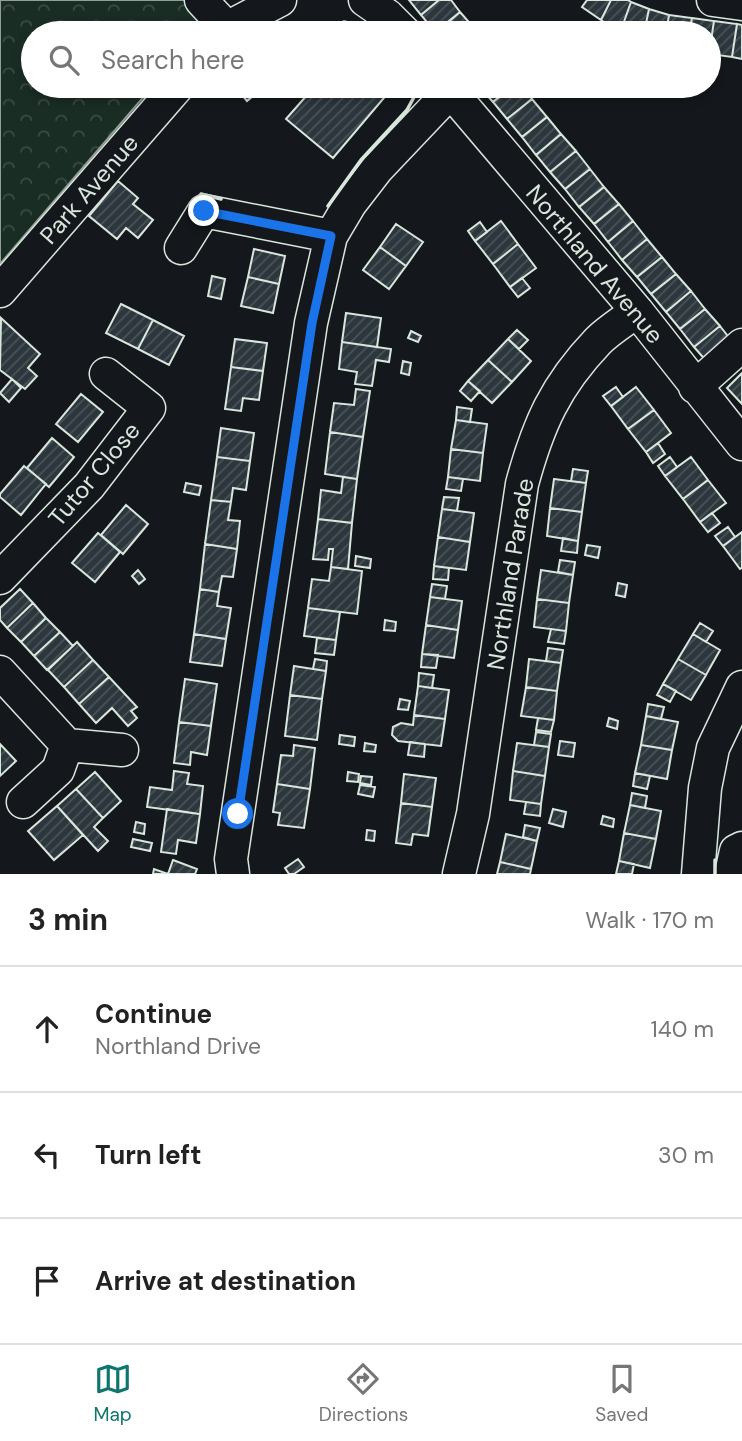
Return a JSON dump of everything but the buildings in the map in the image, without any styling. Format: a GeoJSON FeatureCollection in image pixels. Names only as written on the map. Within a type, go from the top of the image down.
{"type":"FeatureCollection","features":[{"type":"Feature","properties":{"kind":"street"},"geometry":{"type":"LineString","coordinates":[[201,0],[218,21]]}},
{"type":"Feature","properties":{"kind":"street"},"geometry":{"type":"LineString","coordinates":[[242,21],[280,0]]}},
{"type":"Feature","properties":{"kind":"street"},"geometry":{"type":"LineString","coordinates":[[365,0],[393,21]]}},
{"type":"Feature","properties":{"kind":"street"},"geometry":{"type":"LineString","coordinates":[[713,0],[742,4]]}},
{"type":"Feature","properties":{"kind":"street","name":"Park Avenue"},"geometry":{"type":"LineString","coordinates":[[0,291],[168,98]]}},
{"type":"Feature","properties":{"kind":"street"},"geometry":{"type":"LineString","coordinates":[[233,874],[231,859],[295,425],[312,323],[331,236],[349,204],[440,98]]}},
{"type":"Feature","properties":{"kind":"street","name":"Northland Avenue"},"geometry":{"type":"LineString","coordinates":[[456,98],[637,311],[742,444]]}},
{"type":"Feature","properties":{"kind":"street"},"geometry":{"type":"LineString","coordinates":[[181,248],[204,211],[331,236]]}},
{"type":"Feature","properties":{"kind":"street","name":"Northland Parade"},"geometry":{"type":"LineString","coordinates":[[459,874],[475,802],[522,484],[534,438],[554,396],[599,340],[637,311]]}},
{"type":"Feature","properties":{"kind":"street"},"geometry":{"type":"LineString","coordinates":[[695,387],[742,345]]}},
{"type":"Feature","properties":{"kind":"street","name":"Tutor Close"},"geometry":{"type":"LineString","coordinates":[[0,578],[89,486],[149,408],[106,374]]}},
{"type":"Feature","properties":{"kind":"street"},"geometry":{"type":"LineString","coordinates":[[0,673],[67,745],[122,750]]}},
{"type":"Feature","properties":{"kind":"street"},"geometry":{"type":"LineString","coordinates":[[698,874],[705,788],[713,748],[742,687]]}},
{"type":"Feature","properties":{"kind":"street"},"geometry":{"type":"LineString","coordinates":[[23,802],[58,770],[67,745]]}},
{"type":"Feature","properties":{"kind":"street"},"geometry":{"type":"LineString","coordinates":[[731,874],[736,851],[742,848]]}},
{"type":"Feature","properties":{"kind":"green space"},"geometry":{"type":"Polygon","coordinates":[[[0,0],[184,0],[204,21],[21,21],[21,98],[143,98],[0,264],[0,0]]]}},
{"type":"Feature","properties":{"kind":"wall"},"geometry":{"type":"LineString","coordinates":[[328,206],[361,160],[407,110],[413,98]]}},
{"type":"Feature","properties":{"kind":"wall"},"geometry":{"type":"LineString","coordinates":[[197,201],[201,194],[221,199]]}},
{"type":"Feature","properties":{"kind":"wall"},"geometry":{"type":"LineString","coordinates":[[715,860],[715,874]]}},
{"type":"Feature","properties":{"kind":"route"},"geometry":{"type":"LineString","coordinates":[[204,211],[331,236],[312,323],[238,814]]}}]}
